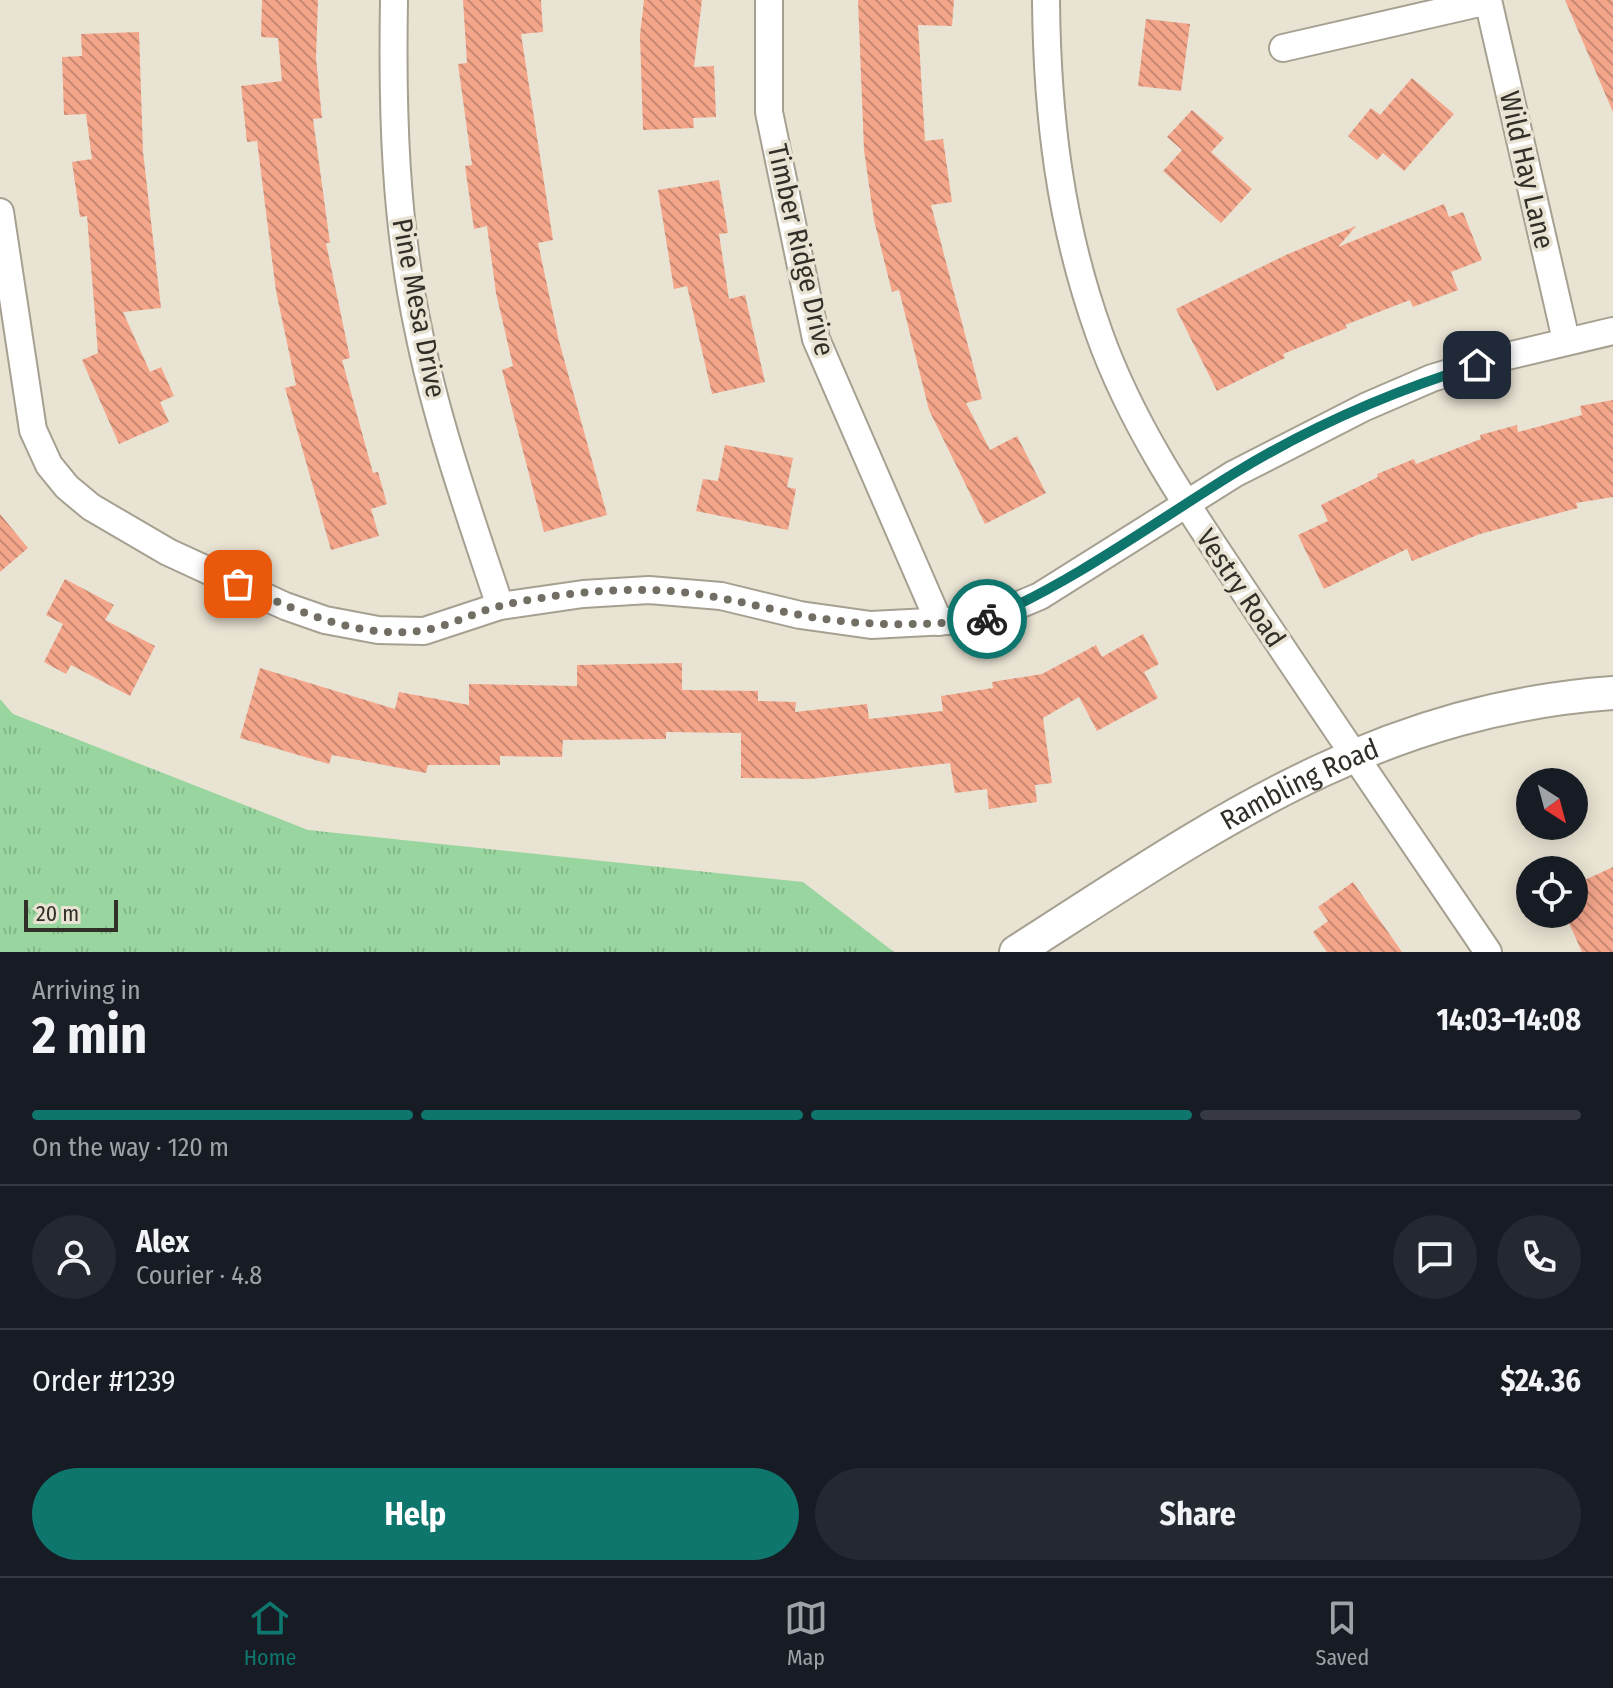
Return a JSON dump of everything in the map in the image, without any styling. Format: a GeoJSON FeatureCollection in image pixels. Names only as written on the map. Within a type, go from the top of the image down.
{"type":"FeatureCollection","features":[{"type":"Feature","properties":{"kind":"street","name":"Pine Mesa Drive"},"geometry":{"type":"LineString","coordinates":[[394,0],[398,202],[418,332],[449,450],[500,606]]}},
{"type":"Feature","properties":{"kind":"street","name":"Timber Ridge Drive"},"geometry":{"type":"LineString","coordinates":[[769,0],[769,112],[816,339],[939,622]]}},
{"type":"Feature","properties":{"kind":"street","name":"Vestry Road"},"geometry":{"type":"LineString","coordinates":[[1046,0],[1047,71],[1053,145],[1064,214],[1080,276],[1123,392],[1187,505],[1488,952]]}},
{"type":"Feature","properties":{"kind":"street"},"geometry":{"type":"LineString","coordinates":[[1283,48],[1488,0]]}},
{"type":"Feature","properties":{"kind":"street","name":"Wild Hay Lane"},"geometry":{"type":"LineString","coordinates":[[1488,0],[1566,340]]}},
{"type":"Feature","properties":{"kind":"street"},"geometry":{"type":"LineString","coordinates":[[0,212],[33,430],[49,465],[91,507],[168,552],[325,620],[378,630],[424,631],[500,606],[583,594],[649,590],[721,596],[800,615],[871,625],[986,619],[1040,596],[1234,474],[1365,407],[1432,378],[1566,340],[1613,331]]}},
{"type":"Feature","properties":{"kind":"street","name":"Rambling Road"},"geometry":{"type":"LineString","coordinates":[[1016,952],[1237,812],[1354,755],[1471,715],[1613,693]]}},
{"type":"Feature","properties":{"kind":"green space"},"geometry":{"type":"Polygon","coordinates":[[[0,699],[13,714],[308,830],[803,882],[894,952],[0,952],[0,699]]]}},
{"type":"Feature","properties":{"kind":"building"},"geometry":{"type":"Polygon","coordinates":[[[262,0],[318,0],[316,58],[322,118],[313,119],[330,243],[326,243],[350,358],[342,360],[373,473],[378,472],[387,504],[371,509],[379,536],[331,550],[285,388],[296,385],[276,291],[257,141],[247,142],[241,86],[282,81],[278,38],[261,37],[262,0]]]}},
{"type":"Feature","properties":{"kind":"building"},"geometry":{"type":"Polygon","coordinates":[[[463,0],[541,0],[543,32],[521,34],[553,240],[538,243],[559,341],[607,515],[544,532],[502,370],[513,366],[496,293],[487,226],[474,229],[465,166],[472,165],[458,64],[467,63],[463,0]]]}},
{"type":"Feature","properties":{"kind":"building"},"geometry":{"type":"Polygon","coordinates":[[[644,0],[702,0],[694,67],[714,66],[716,117],[693,118],[694,128],[643,130],[640,35],[644,0]]]}},
{"type":"Feature","properties":{"kind":"building"},"geometry":{"type":"Polygon","coordinates":[[[858,0],[954,0],[952,26],[918,25],[925,141],[943,139],[952,202],[931,205],[982,399],[966,403],[990,450],[1017,436],[1046,493],[985,524],[929,410],[899,290],[892,292],[874,220],[864,150],[858,0]]]}},
{"type":"Feature","properties":{"kind":"building"},"geometry":{"type":"Polygon","coordinates":[[[1565,0],[1613,0],[1613,112],[1565,0]]]}},
{"type":"Feature","properties":{"kind":"building"},"geometry":{"type":"Polygon","coordinates":[[[1146,19],[1190,24],[1181,91],[1138,86],[1146,19]]]}},
{"type":"Feature","properties":{"kind":"building"},"geometry":{"type":"Polygon","coordinates":[[[139,32],[143,152],[161,308],[123,312],[150,372],[161,367],[174,396],[160,402],[169,422],[119,444],[82,360],[98,353],[87,216],[80,217],[72,162],[92,159],[86,114],[64,115],[62,57],[82,56],[81,34],[139,32]]]}},
{"type":"Feature","properties":{"kind":"building"},"geometry":{"type":"Polygon","coordinates":[[[1412,78],[1454,114],[1404,171],[1383,153],[1377,160],[1348,136],[1371,108],[1380,115],[1412,78]]]}},
{"type":"Feature","properties":{"kind":"building"},"geometry":{"type":"Polygon","coordinates":[[[1192,110],[1224,138],[1211,152],[1252,189],[1221,223],[1163,171],[1182,150],[1167,137],[1192,110]]]}},
{"type":"Feature","properties":{"kind":"building"},"geometry":{"type":"Polygon","coordinates":[[[719,180],[728,233],[719,234],[729,299],[745,295],[765,382],[712,394],[687,286],[674,289],[658,190],[719,180]]]}},
{"type":"Feature","properties":{"kind":"building"},"geometry":{"type":"Polygon","coordinates":[[[1444,204],[1449,217],[1463,212],[1482,260],[1451,272],[1458,290],[1413,307],[1410,300],[1345,325],[1347,328],[1283,354],[1285,358],[1217,391],[1176,309],[1288,254],[1356,226],[1338,247],[1444,204]]]}},
{"type":"Feature","properties":{"kind":"building"},"geometry":{"type":"Polygon","coordinates":[[[1613,400],[1613,497],[1576,503],[1578,508],[1480,534],[1412,561],[1407,549],[1324,589],[1298,535],[1328,521],[1321,505],[1378,477],[1377,474],[1414,459],[1416,464],[1481,439],[1480,435],[1517,425],[1518,432],[1582,415],[1580,406],[1613,400]]]}},
{"type":"Feature","properties":{"kind":"building"},"geometry":{"type":"Polygon","coordinates":[[[725,445],[793,458],[787,487],[796,489],[788,530],[696,511],[703,479],[718,481],[725,445]]]}},
{"type":"Feature","properties":{"kind":"building"},"geometry":{"type":"Polygon","coordinates":[[[0,514],[28,548],[0,572],[0,514]]]}},
{"type":"Feature","properties":{"kind":"building"},"geometry":{"type":"Polygon","coordinates":[[[65,579],[114,605],[105,620],[155,646],[130,696],[71,665],[66,674],[44,662],[63,624],[46,615],[65,579]]]}},
{"type":"Feature","properties":{"kind":"building"},"geometry":{"type":"Polygon","coordinates":[[[1143,634],[1159,664],[1144,672],[1158,698],[1097,731],[1079,697],[1043,718],[1052,783],[1035,785],[1037,802],[989,809],[987,789],[955,793],[950,763],[810,779],[741,778],[741,733],[666,732],[666,739],[563,740],[562,757],[500,756],[500,765],[428,765],[426,773],[332,755],[329,764],[240,738],[260,668],[395,709],[399,692],[469,705],[469,684],[577,686],[577,665],[682,663],[682,690],[758,691],[758,701],[796,702],[795,712],[867,704],[869,719],[943,711],[941,696],[993,688],[992,682],[1042,674],[1096,645],[1102,657],[1143,634]]]}},
{"type":"Feature","properties":{"kind":"building"},"geometry":{"type":"Polygon","coordinates":[[[1613,867],[1613,952],[1582,952],[1571,928],[1588,928],[1588,879],[1613,867]]]}},
{"type":"Feature","properties":{"kind":"building"},"geometry":{"type":"Polygon","coordinates":[[[1353,882],[1402,952],[1327,952],[1313,932],[1328,921],[1318,907],[1353,882]]]}},
{"type":"Feature","properties":{"kind":"way so far"},"geometry":{"type":"LineString","coordinates":[[238,584],[325,620],[378,630],[424,631],[500,606],[583,594],[649,590],[721,596],[800,615],[871,625],[987,619]]}},
{"type":"Feature","properties":{"kind":"route"},"geometry":{"type":"LineString","coordinates":[[987,619],[1040,596],[1234,474],[1298,439],[1432,378],[1477,365]]}}]}
